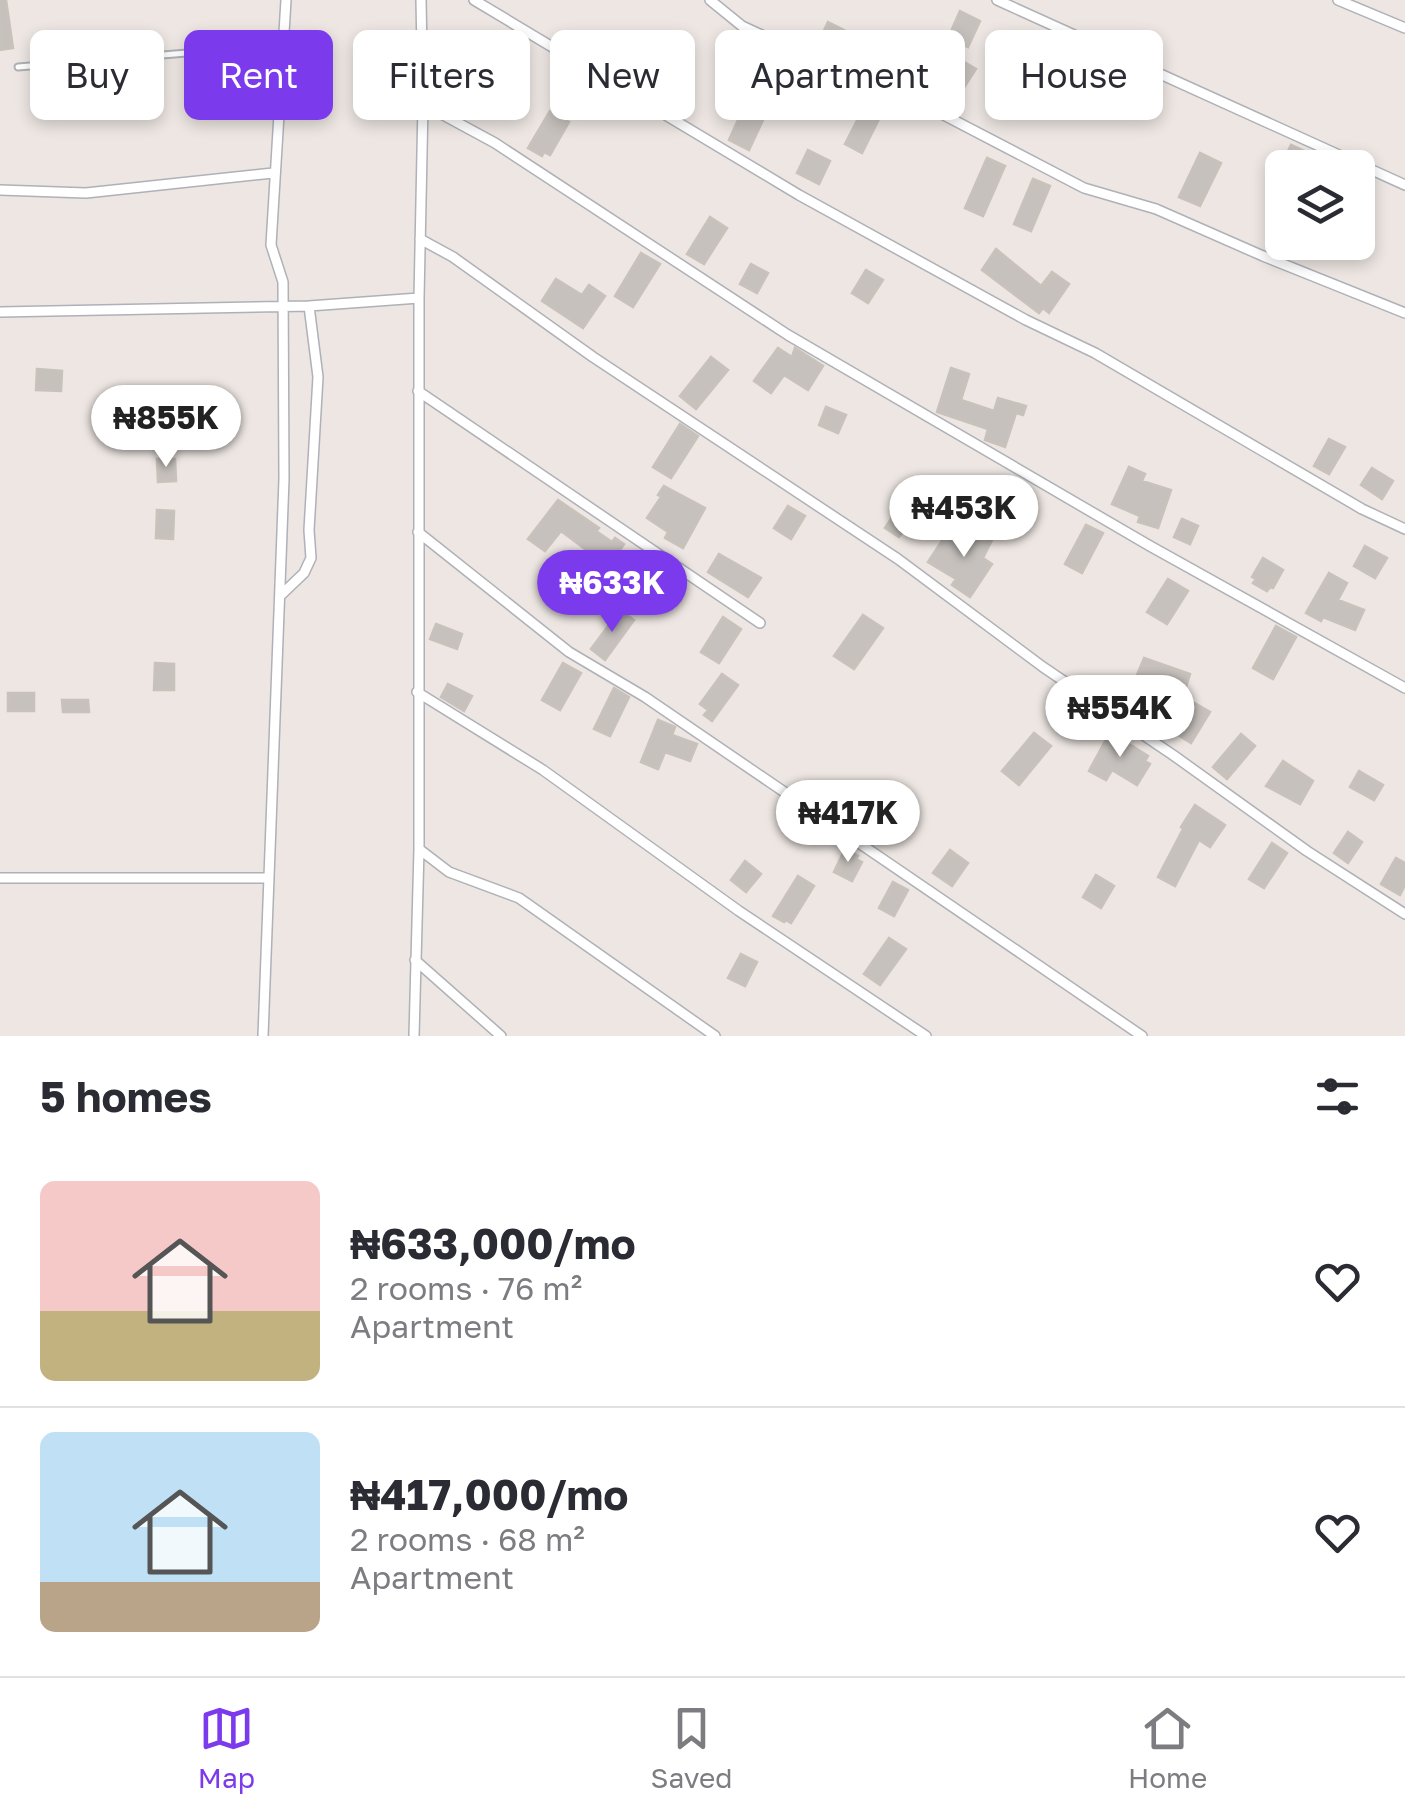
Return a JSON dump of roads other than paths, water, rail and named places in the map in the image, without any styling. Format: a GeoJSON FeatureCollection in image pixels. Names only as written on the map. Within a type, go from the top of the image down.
{"type":"FeatureCollection","features":[{"type":"Feature","properties":{"kind":"street"},"geometry":{"type":"LineString","coordinates":[[284,30],[286,0]]}},
{"type":"Feature","properties":{"kind":"street"},"geometry":{"type":"LineString","coordinates":[[421,0],[422,30]]}},
{"type":"Feature","properties":{"kind":"street"},"geometry":{"type":"LineString","coordinates":[[474,0],[799,195],[1026,320],[1095,353],[1362,509],[1405,529]]}},
{"type":"Feature","properties":{"kind":"street"},"geometry":{"type":"LineString","coordinates":[[710,0],[742,26],[781,44],[844,63],[1084,188],[1156,209],[1405,313]]}},
{"type":"Feature","properties":{"kind":"street"},"geometry":{"type":"LineString","coordinates":[[998,0],[1405,185]]}},
{"type":"Feature","properties":{"kind":"street"},"geometry":{"type":"LineString","coordinates":[[1338,0],[1405,28]]}},
{"type":"Feature","properties":{"kind":"street"},"geometry":{"type":"LineString","coordinates":[[262,1036],[280,596],[284,304],[283,282],[271,245],[278,120]]}},
{"type":"Feature","properties":{"kind":"street"},"geometry":{"type":"LineString","coordinates":[[414,1036],[419,849],[418,391],[423,120]]}},
{"type":"Feature","properties":{"kind":"street"},"geometry":{"type":"LineString","coordinates":[[452,120],[495,144],[788,335],[1150,546],[1405,688]]}},
{"type":"Feature","properties":{"kind":"street"},"geometry":{"type":"LineString","coordinates":[[0,190],[86,193],[274,173]]}},
{"type":"Feature","properties":{"kind":"street"},"geometry":{"type":"LineString","coordinates":[[420,239],[453,257],[593,357],[898,560],[1043,668],[1308,852],[1405,914]]}},
{"type":"Feature","properties":{"kind":"street"},"geometry":{"type":"LineString","coordinates":[[0,312],[309,306],[419,298]]}},
{"type":"Feature","properties":{"kind":"street"},"geometry":{"type":"LineString","coordinates":[[280,596],[304,573],[311,558],[309,530],[318,377],[309,306]]}},
{"type":"Feature","properties":{"kind":"street"},"geometry":{"type":"LineString","coordinates":[[418,391],[760,623]]}},
{"type":"Feature","properties":{"kind":"street"},"geometry":{"type":"LineString","coordinates":[[418,532],[569,652],[645,696],[1142,1036]]}},
{"type":"Feature","properties":{"kind":"street"},"geometry":{"type":"LineString","coordinates":[[417,692],[543,770],[740,911],[926,1036]]}},
{"type":"Feature","properties":{"kind":"street"},"geometry":{"type":"LineString","coordinates":[[419,849],[449,872],[519,898],[715,1036]]}},
{"type":"Feature","properties":{"kind":"street"},"geometry":{"type":"LineString","coordinates":[[0,878],[269,878]]}},
{"type":"Feature","properties":{"kind":"street"},"geometry":{"type":"LineString","coordinates":[[415,960],[501,1036]]}},
{"type":"Feature","properties":{"kind":"lane"},"geometry":{"type":"LineString","coordinates":[[18,67],[184,53]]}}]}
